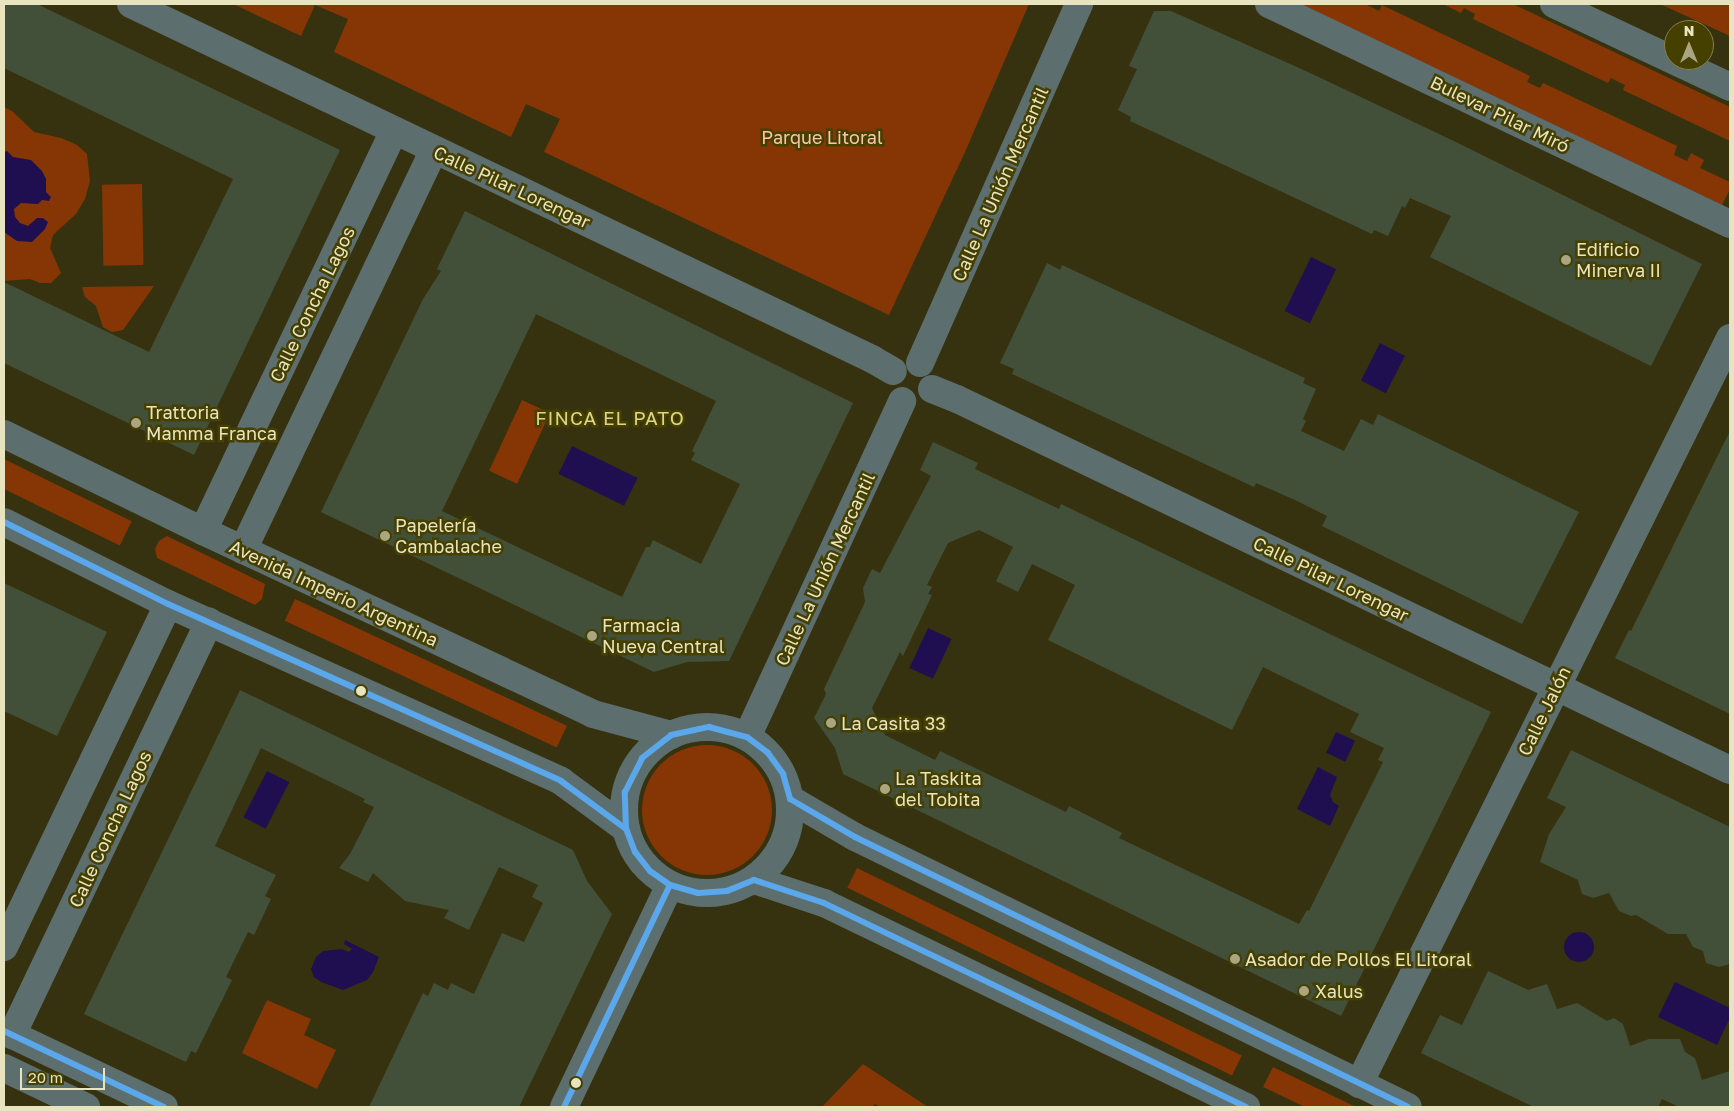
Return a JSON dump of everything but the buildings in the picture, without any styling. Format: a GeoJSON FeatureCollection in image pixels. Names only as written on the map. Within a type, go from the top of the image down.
{"type":"FeatureCollection","features":[{"type":"Feature","properties":{"kind":"street","name":"Calle Pilar Lorengar"},"geometry":{"type":"LineString","coordinates":[[131,4],[872,359],[893,371]]}},
{"type":"Feature","properties":{"kind":"street","name":"Calle La Unión Mercantil"},"geometry":{"type":"LineString","coordinates":[[920,363],[1079,4]]}},
{"type":"Feature","properties":{"kind":"street","name":"Bulevar Pilar Miró"},"geometry":{"type":"LineString","coordinates":[[1269,4],[1730,224]]}},
{"type":"Feature","properties":{"kind":"street"},"geometry":{"type":"LineString","coordinates":[[1554,4],[1730,87]]}},
{"type":"Feature","properties":{"kind":"street","name":"Calle Concha Lagos"},"geometry":{"type":"LineString","coordinates":[[203,531],[394,131]]}},
{"type":"Feature","properties":{"kind":"street"},"geometry":{"type":"LineString","coordinates":[[243,550],[434,150]]}},
{"type":"Feature","properties":{"kind":"street","name":"Calle Jalón"},"geometry":{"type":"LineString","coordinates":[[1359,1084],[1730,338]]}},
{"type":"Feature","properties":{"kind":"street"},"geometry":{"type":"LineString","coordinates":[[905,362],[920,363],[931,374],[932,389],[925,399],[914,403],[902,401],[894,393],[890,382],[893,371],[905,362]]}},
{"type":"Feature","properties":{"kind":"street","name":"Calle Pilar Lorengar"},"geometry":{"type":"LineString","coordinates":[[932,389],[966,403],[1730,770]]}},
{"type":"Feature","properties":{"kind":"street","name":"Calle La Unión Mercantil"},"geometry":{"type":"LineString","coordinates":[[747,737],[902,401]]}},
{"type":"Feature","properties":{"kind":"street","name":"Avenida Imperio Argentina"},"geometry":{"type":"LineString","coordinates":[[4,434],[203,531],[593,714],[672,735]]}},
{"type":"Feature","properties":{"kind":"street"},"geometry":{"type":"LineString","coordinates":[[4,522],[168,604],[561,781],[626,829]]}},
{"type":"Feature","properties":{"kind":"street"},"geometry":{"type":"LineString","coordinates":[[4,947],[168,604]]}},
{"type":"Feature","properties":{"kind":"street","name":"Calle Concha Lagos"},"geometry":{"type":"LineString","coordinates":[[8,1033],[209,622]]}},
{"type":"Feature","properties":{"kind":"street"},"geometry":{"type":"LineString","coordinates":[[709,727],[747,737],[768,753],[783,774],[790,799],[789,830],[776,858],[754,880],[727,891],[698,893],[670,885],[650,871],[635,852],[626,829],[625,792],[642,758],[672,735],[709,727]]}},
{"type":"Feature","properties":{"kind":"street"},"geometry":{"type":"LineString","coordinates":[[790,799],[855,837],[1408,1107]]}},
{"type":"Feature","properties":{"kind":"street"},"geometry":{"type":"LineString","coordinates":[[754,880],[824,903],[1246,1107]]}},
{"type":"Feature","properties":{"kind":"street"},"geometry":{"type":"LineString","coordinates":[[564,1107],[670,885]]}},
{"type":"Feature","properties":{"kind":"street"},"geometry":{"type":"LineString","coordinates":[[8,1033],[164,1107]]}},
{"type":"Feature","properties":{"kind":"street"},"geometry":{"type":"LineString","coordinates":[[4,1068],[86,1107]]}},
{"type":"Feature","properties":{"kind":"green space","name":"Parque Litoral"},"geometry":{"type":"Polygon","coordinates":[[[233,4],[1029,4],[965,152],[889,315],[544,152],[560,119],[526,104],[511,137],[334,52],[348,19],[315,5],[301,36],[233,4]]]}},
{"type":"Feature","properties":{"kind":"green space"},"geometry":{"type":"Polygon","coordinates":[[[1301,4],[1365,4],[1379,11],[1382,5],[1530,76],[1527,82],[1540,88],[1543,83],[1677,146],[1674,155],[1687,161],[1691,153],[1704,160],[1700,168],[1730,182],[1730,189],[1722,205],[1301,4]]]}},
{"type":"Feature","properties":{"kind":"green space"},"geometry":{"type":"Polygon","coordinates":[[[1443,4],[1513,4],[1730,107],[1730,141],[1623,90],[1625,85],[1611,78],[1608,83],[1473,19],[1475,14],[1464,8],[1461,13],[1443,4]]]}},
{"type":"Feature","properties":{"kind":"green space"},"geometry":{"type":"Polygon","coordinates":[[[1660,4],[1730,4],[1730,36],[1714,29],[1714,20],[1695,20],[1660,4]]]}},
{"type":"Feature","properties":{"kind":"green space"},"geometry":{"type":"Polygon","coordinates":[[[4,107],[12,111],[34,132],[61,138],[77,145],[87,154],[90,181],[85,199],[76,214],[53,235],[50,248],[61,273],[51,283],[40,283],[30,279],[4,281],[4,107]]]}},
{"type":"Feature","properties":{"kind":"green space"},"geometry":{"type":"Polygon","coordinates":[[[142,184],[143,265],[103,266],[102,185],[142,184]]]}},
{"type":"Feature","properties":{"kind":"green space"},"geometry":{"type":"Polygon","coordinates":[[[154,286],[123,330],[112,332],[103,327],[96,306],[85,297],[82,287],[154,286]]]}},
{"type":"Feature","properties":{"kind":"green space"},"geometry":{"type":"Polygon","coordinates":[[[522,400],[550,413],[517,484],[489,471],[522,400]]]}},
{"type":"Feature","properties":{"kind":"green space"},"geometry":{"type":"Polygon","coordinates":[[[4,459],[132,521],[120,546],[4,489],[4,459]]]}},
{"type":"Feature","properties":{"kind":"green space"},"geometry":{"type":"Polygon","coordinates":[[[167,536],[265,584],[262,599],[255,605],[157,558],[155,549],[159,541],[167,536]]]}},
{"type":"Feature","properties":{"kind":"green space"},"geometry":{"type":"Polygon","coordinates":[[[295,599],[567,726],[557,748],[285,621],[295,599]]]}},
{"type":"Feature","properties":{"kind":"green space"},"geometry":{"type":"Polygon","coordinates":[[[707,745],[732,750],[753,764],[767,785],[772,810],[767,835],[753,856],[732,870],[707,875],[682,870],[661,856],[647,835],[642,810],[647,785],[661,764],[682,750],[707,745]]]}},
{"type":"Feature","properties":{"kind":"green space"},"geometry":{"type":"Polygon","coordinates":[[[857,868],[1242,1056],[1232,1075],[847,888],[857,868]]]}},
{"type":"Feature","properties":{"kind":"green space"},"geometry":{"type":"Polygon","coordinates":[[[267,1000],[311,1019],[304,1035],[336,1050],[317,1089],[242,1053],[267,1000]]]}},
{"type":"Feature","properties":{"kind":"green space"},"geometry":{"type":"Polygon","coordinates":[[[863,1064],[928,1107],[881,1107],[875,1104],[872,1107],[822,1107],[863,1064]]]}},
{"type":"Feature","properties":{"kind":"green space"},"geometry":{"type":"Polygon","coordinates":[[[1273,1067],[1356,1107],[1305,1107],[1263,1087],[1273,1067]]]}},
{"type":"Feature","properties":{"kind":"shaded area"},"geometry":{"type":"Polygon","coordinates":[[[7,151],[13,157],[31,160],[42,171],[46,179],[46,192],[51,197],[49,201],[42,200],[38,204],[21,203],[14,209],[15,217],[20,223],[28,226],[37,218],[43,218],[48,222],[45,229],[32,242],[17,241],[4,232],[4,152],[7,151]]]}},
{"type":"Feature","properties":{"kind":"shaded area"},"geometry":{"type":"Polygon","coordinates":[[[1311,257],[1336,269],[1310,323],[1285,311],[1311,257]]]}},
{"type":"Feature","properties":{"kind":"shaded area"},"geometry":{"type":"Polygon","coordinates":[[[1380,343],[1405,356],[1386,393],[1361,380],[1380,343]]]}},
{"type":"Feature","properties":{"kind":"shaded area"},"geometry":{"type":"Polygon","coordinates":[[[572,446],[638,478],[624,506],[558,474],[572,446]]]}},
{"type":"Feature","properties":{"kind":"shaded area"},"geometry":{"type":"Polygon","coordinates":[[[928,628],[952,639],[933,679],[909,668],[928,628]]]}},
{"type":"Feature","properties":{"kind":"shaded area"},"geometry":{"type":"Polygon","coordinates":[[[1336,732],[1355,741],[1345,762],[1326,753],[1336,732]]]}},
{"type":"Feature","properties":{"kind":"shaded area"},"geometry":{"type":"Polygon","coordinates":[[[1318,767],[1337,777],[1330,795],[1333,802],[1339,806],[1330,826],[1297,809],[1318,767]]]}},
{"type":"Feature","properties":{"kind":"shaded area"},"geometry":{"type":"Polygon","coordinates":[[[267,771],[289,782],[266,829],[243,817],[267,771]]]}},
{"type":"Feature","properties":{"kind":"shaded area"},"geometry":{"type":"Polygon","coordinates":[[[1579,932],[1590,936],[1594,947],[1590,958],[1579,962],[1568,958],[1564,947],[1568,936],[1579,932]]]}},
{"type":"Feature","properties":{"kind":"shaded area"},"geometry":{"type":"Polygon","coordinates":[[[345,940],[379,957],[373,972],[367,980],[343,990],[321,982],[314,977],[311,969],[316,957],[323,951],[342,949],[349,952],[352,949],[344,944],[345,940]]]}},
{"type":"Feature","properties":{"kind":"shaded area"},"geometry":{"type":"Polygon","coordinates":[[[1675,982],[1730,1008],[1730,1018],[1717,1045],[1658,1017],[1675,982]]]}},
{"type":"Feature","properties":{"kind":"transit line"},"geometry":{"type":"LineString","coordinates":[[4,522],[168,604],[561,781],[626,829]]}},
{"type":"Feature","properties":{"kind":"transit line"},"geometry":{"type":"LineString","coordinates":[[1246,1107],[824,903],[754,880],[727,891],[698,893],[670,885],[650,871],[635,852],[626,829],[625,792],[642,758],[671,735],[709,727],[747,737],[768,753],[783,774],[790,799],[855,837],[1408,1107]]}},
{"type":"Feature","properties":{"kind":"transit line"},"geometry":{"type":"LineString","coordinates":[[564,1107],[670,885]]}},
{"type":"Feature","properties":{"kind":"transit line"},"geometry":{"type":"LineString","coordinates":[[4,1031],[164,1107]]}},
{"type":"Feature","properties":{"kind":"place","name":"Edificio Minerva II"},"geometry":{"type":"Point","coordinates":[1566,260]}},
{"type":"Feature","properties":{"kind":"place","name":"Trattoria Mamma Franca"},"geometry":{"type":"Point","coordinates":[136,423]}},
{"type":"Feature","properties":{"kind":"place","name":"Papelería Cambalache"},"geometry":{"type":"Point","coordinates":[385,536]}},
{"type":"Feature","properties":{"kind":"place","name":"Farmacia Nueva Central"},"geometry":{"type":"Point","coordinates":[592,636]}},
{"type":"Feature","properties":{"kind":"place","name":"La Casita 33"},"geometry":{"type":"Point","coordinates":[831,723]}},
{"type":"Feature","properties":{"kind":"place","name":"La Taskita del Tobita"},"geometry":{"type":"Point","coordinates":[885,789]}},
{"type":"Feature","properties":{"kind":"place","name":"Asador de Pollos El Litoral"},"geometry":{"type":"Point","coordinates":[1235,959]}},
{"type":"Feature","properties":{"kind":"place","name":"Xalus"},"geometry":{"type":"Point","coordinates":[1304,991]}},
{"type":"Feature","properties":{"kind":"district","name":"FINCA EL PATO"},"geometry":{"type":"Point","coordinates":[610,418]}}]}
